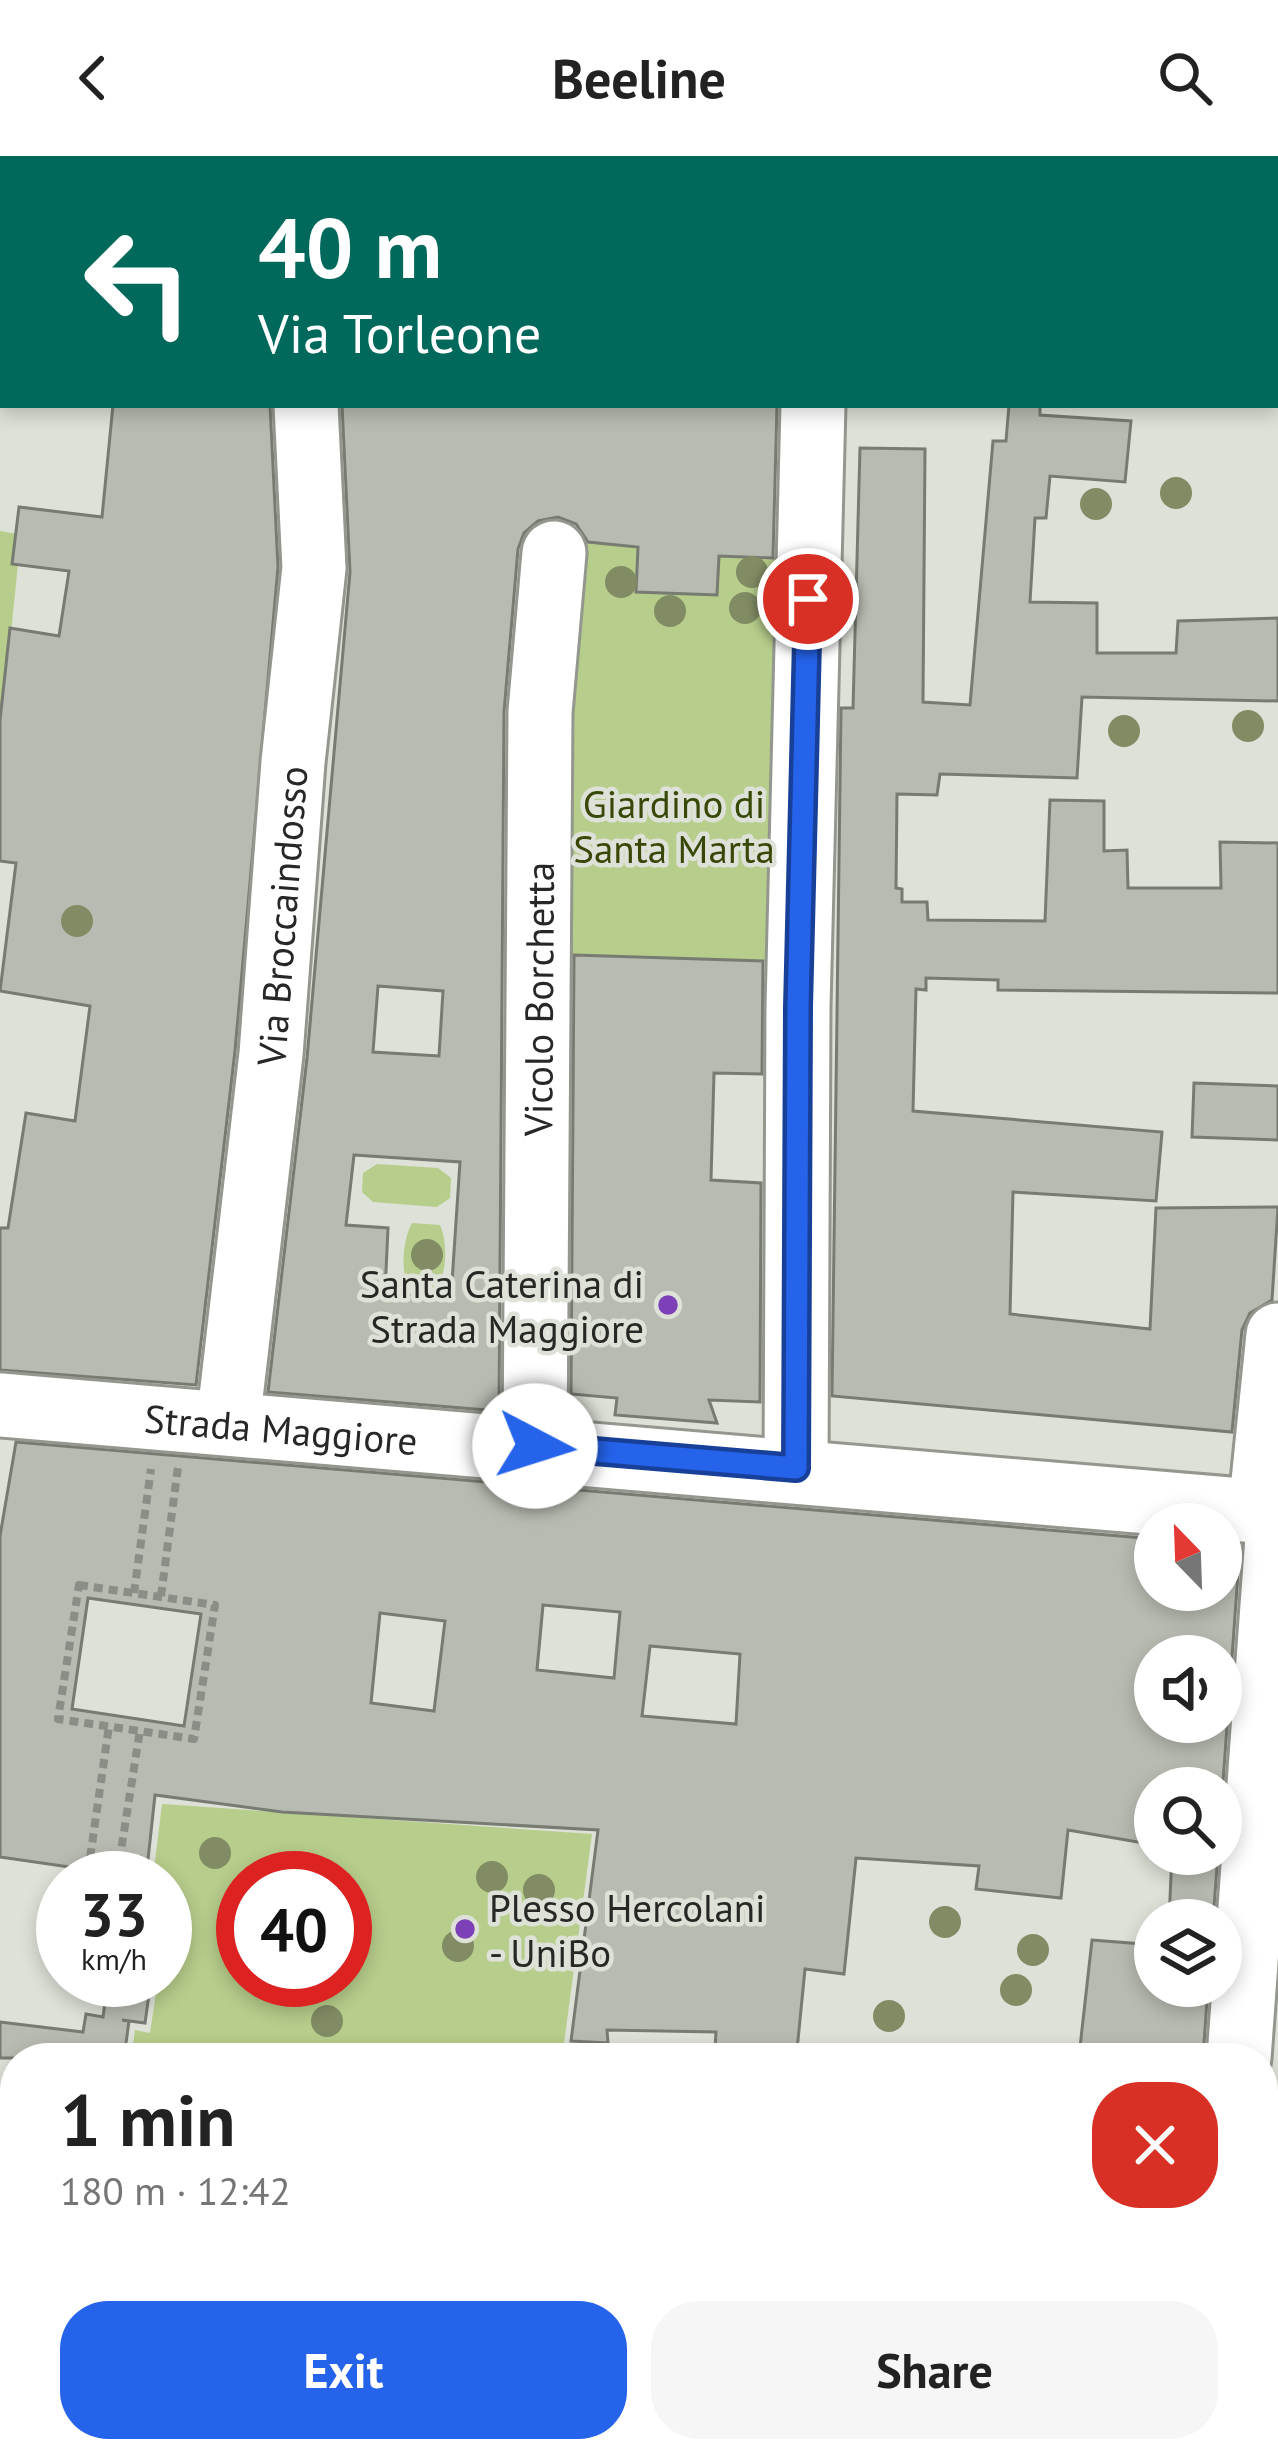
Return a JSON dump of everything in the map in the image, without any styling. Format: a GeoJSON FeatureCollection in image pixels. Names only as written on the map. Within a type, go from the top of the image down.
{"type":"FeatureCollection","features":[{"type":"Feature","properties":{"kind":"street","name":"Via Broccaindosso"},"geometry":{"type":"LineString","coordinates":[[228,1424],[271,1054],[292,762],[314,568],[306,408]]}},
{"type":"Feature","properties":{"kind":"street"},"geometry":{"type":"LineString","coordinates":[[796,1468],[798,1007],[813,408]]}},
{"type":"Feature","properties":{"kind":"street","name":"Vicolo Borchetta"},"geometry":{"type":"LineString","coordinates":[[535,1446],[540,712],[554,553]]}},
{"type":"Feature","properties":{"kind":"street"},"geometry":{"type":"LineString","coordinates":[[1240,2043],[1272,1516],[1278,1335]]}},
{"type":"Feature","properties":{"kind":"street","name":"Strada Maggiore"},"geometry":{"type":"LineString","coordinates":[[0,1405],[796,1468],[1272,1516]]}},
{"type":"Feature","properties":{"kind":"path"},"geometry":{"type":"LineString","coordinates":[[134,1593],[151,1463],[178,1467],[161,1596]]}},
{"type":"Feature","properties":{"kind":"path"},"geometry":{"type":"LineString","coordinates":[[79,1585],[161,1596],[215,1605],[194,1739],[58,1719],[79,1585]]}},
{"type":"Feature","properties":{"kind":"path"},"geometry":{"type":"LineString","coordinates":[[91,1851],[109,1726]]}},
{"type":"Feature","properties":{"kind":"path"},"geometry":{"type":"LineString","coordinates":[[121,1851],[140,1730]]}},
{"type":"Feature","properties":{"kind":"green space"},"geometry":{"type":"Polygon","coordinates":[[[0,531],[23,535],[15,540],[12,563],[18,564],[0,742],[0,531]]]}},
{"type":"Feature","properties":{"kind":"green space","name":"Giardino di Santa Marta"},"geometry":{"type":"Polygon","coordinates":[[[574,541],[638,547],[637,592],[717,595],[719,552],[795,559],[781,961],[556,955],[574,541]]]}},
{"type":"Feature","properties":{"kind":"green space"},"geometry":{"type":"Polygon","coordinates":[[[377,1164],[438,1168],[451,1178],[450,1198],[437,1207],[373,1202],[362,1192],[363,1173],[377,1164]]]}},
{"type":"Feature","properties":{"kind":"green space"},"geometry":{"type":"Polygon","coordinates":[[[412,1223],[440,1225],[445,1257],[436,1288],[407,1286],[404,1254],[412,1223]]]}},
{"type":"Feature","properties":{"kind":"green space"},"geometry":{"type":"Polygon","coordinates":[[[162,1804],[592,1834],[564,2043],[133,2043],[135,2030],[150,2033],[154,2007],[192,2007],[192,1851],[156,1851],[162,1804]]]}},
{"type":"Feature","properties":{"kind":"building"},"geometry":{"type":"Polygon","coordinates":[[[113,408],[270,408],[278,567],[235,1051],[196,1385],[0,1370],[0,1228],[8,1228],[26,1113],[75,1121],[90,1006],[0,991],[16,863],[0,861],[0,720],[10,628],[59,636],[69,571],[12,564],[19,507],[102,517],[113,408]]]}},
{"type":"Feature","properties":{"kind":"building"},"geometry":{"type":"Polygon","coordinates":[[[342,408],[777,408],[773,558],[719,556],[717,595],[636,592],[638,547],[588,542],[576,524],[558,517],[538,521],[524,533],[518,549],[504,712],[499,1411],[268,1392],[307,1058],[350,572],[342,408]],[[378,986],[373,1052],[439,1056],[443,991],[378,986]],[[354,1155],[346,1225],[388,1228],[385,1293],[451,1297],[460,1162],[354,1155]]]}},
{"type":"Feature","properties":{"kind":"building"},"geometry":{"type":"Polygon","coordinates":[[[1009,408],[1040,408],[1040,415],[1131,421],[1125,482],[1050,476],[1046,518],[1035,518],[1030,602],[1097,603],[1097,653],[1176,653],[1178,621],[1278,618],[1278,701],[1082,697],[1077,778],[940,774],[937,795],[897,794],[896,888],[902,889],[902,902],[927,902],[928,920],[1045,921],[1050,800],[1104,801],[1104,851],[1127,850],[1128,888],[1221,888],[1220,842],[1278,843],[1278,993],[998,990],[998,980],[926,978],[926,990],[916,989],[913,1111],[1162,1132],[1156,1201],[1013,1192],[1010,1314],[1150,1329],[1156,1208],[1278,1207],[1272,1300],[1250,1313],[1242,1330],[1232,1432],[832,1396],[841,708],[853,708],[860,448],[925,449],[923,702],[970,705],[993,441],[1006,441],[1009,408]]]}},
{"type":"Feature","properties":{"kind":"building"},"geometry":{"type":"Polygon","coordinates":[[[574,955],[763,961],[762,1074],[714,1073],[711,1180],[761,1183],[760,1402],[709,1400],[717,1423],[615,1415],[617,1398],[571,1394],[574,955]]]}},
{"type":"Feature","properties":{"kind":"building"},"geometry":{"type":"Polygon","coordinates":[[[1194,1083],[1278,1086],[1278,1140],[1192,1137],[1194,1083]]]}},
{"type":"Feature","properties":{"kind":"building"},"geometry":{"type":"Polygon","coordinates":[[[16,1442],[1134,1537],[1134,1611],[1235,1611],[1234,1635],[1134,1635],[1134,1743],[1226,1743],[1224,1767],[1134,1767],[1134,1841],[1068,1830],[1061,1898],[976,1889],[979,1866],[856,1858],[844,1974],[805,1969],[798,2043],[715,2043],[716,2032],[607,2030],[608,2043],[571,2041],[598,1830],[282,1812],[155,1795],[149,1851],[36,1851],[36,1862],[0,1857],[0,1536],[16,1442]],[[88,1598],[72,1709],[184,1726],[201,1614],[88,1598]],[[543,1605],[537,1670],[614,1678],[620,1612],[543,1605]],[[380,1613],[371,1703],[434,1711],[445,1621],[380,1613]],[[650,1646],[642,1716],[736,1724],[740,1654],[650,1646]]]}},
{"type":"Feature","properties":{"kind":"building"},"geometry":{"type":"Polygon","coordinates":[[[1171,1875],[1216,1875],[1215,1899],[1170,1899],[1171,1875]]]}},
{"type":"Feature","properties":{"kind":"building"},"geometry":{"type":"Polygon","coordinates":[[[1092,1940],[1134,1943],[1134,2007],[1207,2007],[1204,2043],[1080,2043],[1092,1940]]]}},
{"type":"Feature","properties":{"kind":"building"},"geometry":{"type":"Polygon","coordinates":[[[104,2007],[147,2007],[145,2023],[122,2020],[129,2021],[126,2043],[0,2043],[0,2022],[83,2032],[86,2014],[103,2017],[104,2007]]]}},
{"type":"Feature","properties":{"kind":"place","name":"Santa Caterina di Strada Maggiore"},"geometry":{"type":"Point","coordinates":[668,1305]}},
{"type":"Feature","properties":{"kind":"place","name":"Plesso Hercolani - UniBo"},"geometry":{"type":"Point","coordinates":[465,1929]}},
{"type":"Feature","properties":{"kind":"route"},"geometry":{"type":"LineString","coordinates":[[535,1446],[796,1468],[798,1007],[808,599]]}}]}
